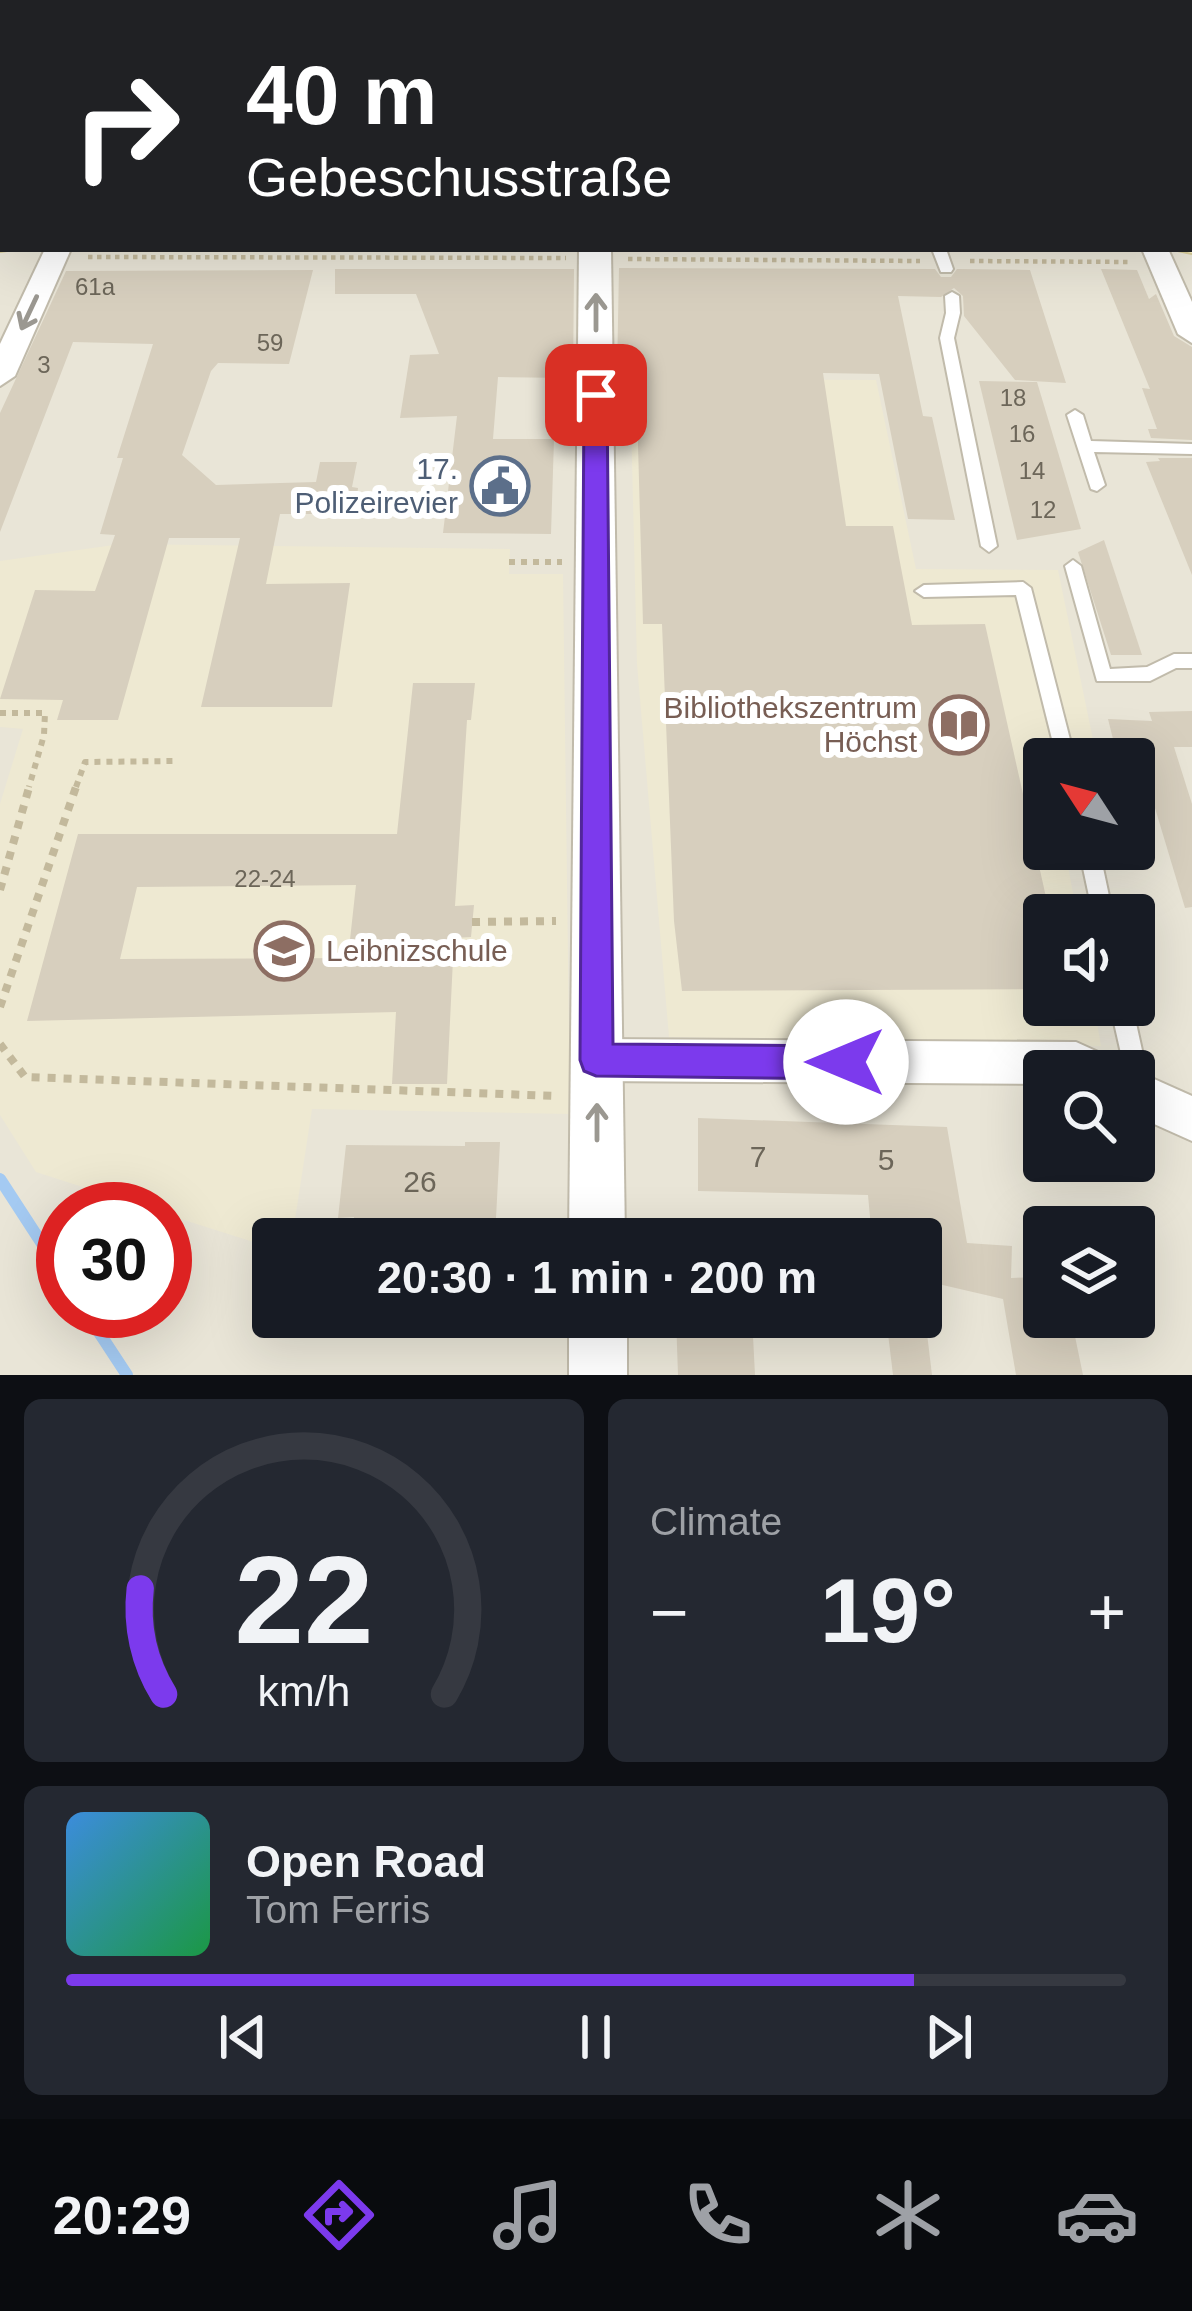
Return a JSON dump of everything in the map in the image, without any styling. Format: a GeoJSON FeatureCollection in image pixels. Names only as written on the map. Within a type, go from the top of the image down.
{"type":"FeatureCollection","features":[{"type":"Feature","properties":{"kind":"street"},"geometry":{"type":"LineString","coordinates":[[0,376],[57,252]]}},
{"type":"Feature","properties":{"kind":"street"},"geometry":{"type":"LineString","coordinates":[[596,252],[597,1218]]}},
{"type":"Feature","properties":{"kind":"street"},"geometry":{"type":"LineString","coordinates":[[1156,252],[1192,334]]}},
{"type":"Feature","properties":{"kind":"street"},"geometry":{"type":"LineString","coordinates":[[596,1078],[1023,1066]]}},
{"type":"Feature","properties":{"kind":"street"},"geometry":{"type":"LineString","coordinates":[[1155,1102],[1192,1120]]}},
{"type":"Feature","properties":{"kind":"street"},"geometry":{"type":"LineString","coordinates":[[598,1338],[598,1375]]}},
{"type":"Feature","properties":{"kind":"lane"},"geometry":{"type":"LineString","coordinates":[[940,252],[946,269]]}},
{"type":"Feature","properties":{"kind":"lane"},"geometry":{"type":"LineString","coordinates":[[952,296],[947,338],[989,546]]}},
{"type":"Feature","properties":{"kind":"lane"},"geometry":{"type":"LineString","coordinates":[[1075,415],[1097,485]]}},
{"type":"Feature","properties":{"kind":"lane"},"geometry":{"type":"LineString","coordinates":[[1084,446],[1192,449]]}},
{"type":"Feature","properties":{"kind":"lane"},"geometry":{"type":"LineString","coordinates":[[1073,566],[1103,676],[1150,674],[1174,661],[1192,661]]}},
{"type":"Feature","properties":{"kind":"lane"},"geometry":{"type":"LineString","coordinates":[[924,591],[1023,588],[1061,738]]}},
{"type":"Feature","properties":{"kind":"path"},"geometry":{"type":"LineString","coordinates":[[509,562],[596,562]]}},
{"type":"Feature","properties":{"kind":"path"},"geometry":{"type":"LineString","coordinates":[[0,713],[44,713],[44,735],[0,890]]}},
{"type":"Feature","properties":{"kind":"path"},"geometry":{"type":"LineString","coordinates":[[0,1007],[85,762],[175,761]]}},
{"type":"Feature","properties":{"kind":"path"},"geometry":{"type":"LineString","coordinates":[[472,922],[596,920]]}},
{"type":"Feature","properties":{"kind":"path"},"geometry":{"type":"LineString","coordinates":[[0,1044],[26,1077],[596,1078]]}},
{"type":"Feature","properties":{"kind":"shaded area"},"geometry":{"type":"Polygon","coordinates":[[[0,252],[1192,252],[1192,1375],[0,1375],[0,252]]]}},
{"type":"Feature","properties":{"kind":"shaded area"},"geometry":{"type":"Polygon","coordinates":[[[630,379],[876,380],[916,569],[1058,570],[1093,738],[1023,738],[1023,870],[1069,870],[1073,894],[1023,894],[1023,1026],[1098,1026],[1101,1046],[669,1037],[637,664],[630,379]]]}},
{"type":"Feature","properties":{"kind":"shaded area","name":"Leibnizschule"},"geometry":{"type":"Polygon","coordinates":[[[121,544],[510,549],[509,574],[563,574],[570,1114],[312,1109],[295,1218],[252,1218],[252,1241],[192,1222],[192,1182],[67,1182],[36,1172],[0,1115],[0,804],[23,729],[0,727],[0,561],[121,544]]]}},
{"type":"Feature","properties":{"kind":"building"},"geometry":{"type":"Polygon","coordinates":[[[619,268],[935,269],[941,277],[951,277],[957,269],[1030,270],[1066,383],[1015,380],[964,316],[963,296],[954,288],[941,297],[898,296],[923,416],[932,417],[955,520],[908,519],[879,374],[823,373],[846,526],[893,526],[912,625],[985,624],[1023,794],[1023,870],[1040,870],[1045,894],[1023,894],[1023,989],[682,991],[674,921],[662,624],[643,624],[636,373],[617,373],[619,268]]]}},
{"type":"Feature","properties":{"kind":"building"},"geometry":{"type":"Polygon","coordinates":[[[335,269],[574,269],[573,378],[498,377],[493,439],[554,439],[551,534],[443,533],[457,416],[400,418],[410,355],[439,354],[416,294],[335,294],[335,269]]]}},
{"type":"Feature","properties":{"kind":"building"},"geometry":{"type":"Polygon","coordinates":[[[1101,269],[1137,270],[1149,299],[1156,294],[1174,336],[1192,347],[1192,440],[1151,438],[1148,429],[1157,429],[1142,388],[1150,389],[1101,269]]]}},
{"type":"Feature","properties":{"kind":"building"},"geometry":{"type":"Polygon","coordinates":[[[313,270],[289,364],[218,363],[211,371],[182,455],[216,485],[316,482],[320,462],[357,462],[352,487],[358,488],[355,514],[280,514],[266,584],[350,583],[332,707],[201,707],[240,538],[169,538],[118,720],[57,720],[63,700],[0,699],[35,590],[95,591],[115,535],[100,534],[123,458],[117,458],[153,344],[73,342],[0,532],[0,413],[66,271],[313,270]]]}},
{"type":"Feature","properties":{"kind":"building"},"geometry":{"type":"Polygon","coordinates":[[[979,381],[1037,382],[1081,529],[1017,540],[979,381]]]}},
{"type":"Feature","properties":{"kind":"building"},"geometry":{"type":"Polygon","coordinates":[[[1158,458],[1192,458],[1192,575],[1146,462],[1160,461],[1158,458]]]}},
{"type":"Feature","properties":{"kind":"building"},"geometry":{"type":"Polygon","coordinates":[[[1104,540],[1142,655],[1111,655],[1078,552],[1104,540]]]}},
{"type":"Feature","properties":{"kind":"building"},"geometry":{"type":"Polygon","coordinates":[[[413,683],[475,683],[471,720],[467,720],[455,906],[474,905],[471,937],[454,938],[447,1084],[392,1084],[396,1012],[27,1021],[78,834],[397,834],[413,683]],[[356,885],[137,887],[120,959],[348,958],[356,885]]]}},
{"type":"Feature","properties":{"kind":"building"},"geometry":{"type":"Polygon","coordinates":[[[1192,711],[1192,747],[1174,747],[1192,804],[1192,907],[1185,908],[1155,808],[1155,738],[1113,738],[1108,719],[1152,721],[1149,712],[1192,711]]]}},
{"type":"Feature","properties":{"kind":"building"},"geometry":{"type":"Polygon","coordinates":[[[698,1118],[947,1127],[967,1243],[1012,1246],[1011,1278],[1023,1278],[1023,1338],[1075,1338],[1083,1375],[1016,1375],[1003,1299],[942,1285],[942,1218],[870,1218],[868,1195],[698,1191],[698,1118]]]}},
{"type":"Feature","properties":{"kind":"building"},"geometry":{"type":"Polygon","coordinates":[[[465,1142],[500,1142],[496,1218],[338,1218],[346,1145],[465,1146],[465,1142]]]}},
{"type":"Feature","properties":{"kind":"building"},"geometry":{"type":"Polygon","coordinates":[[[677,1338],[753,1338],[755,1375],[678,1375],[677,1338]]]}},
{"type":"Feature","properties":{"kind":"building"},"geometry":{"type":"Polygon","coordinates":[[[889,1338],[928,1338],[932,1375],[893,1375],[889,1338]]]}},
{"type":"Feature","properties":{"kind":"waterway"},"geometry":{"type":"LineString","coordinates":[[0,1179],[36,1234]]}},
{"type":"Feature","properties":{"kind":"waterway"},"geometry":{"type":"LineString","coordinates":[[103,1338],[127,1375]]}},
{"type":"Feature","properties":{"kind":"place","name":"17. Polizeirevier"},"geometry":{"type":"Point","coordinates":[500,486]}},
{"type":"Feature","properties":{"kind":"place","name":"Bibliothekszentrum Höchst"},"geometry":{"type":"Point","coordinates":[959,725]}},
{"type":"Feature","properties":{"kind":"place","name":"Leibnizschule"},"geometry":{"type":"Point","coordinates":[284,951]}},
{"type":"Feature","properties":{"kind":"route"},"geometry":{"type":"LineString","coordinates":[[596,395],[596,1060],[846,1062]]}}]}
